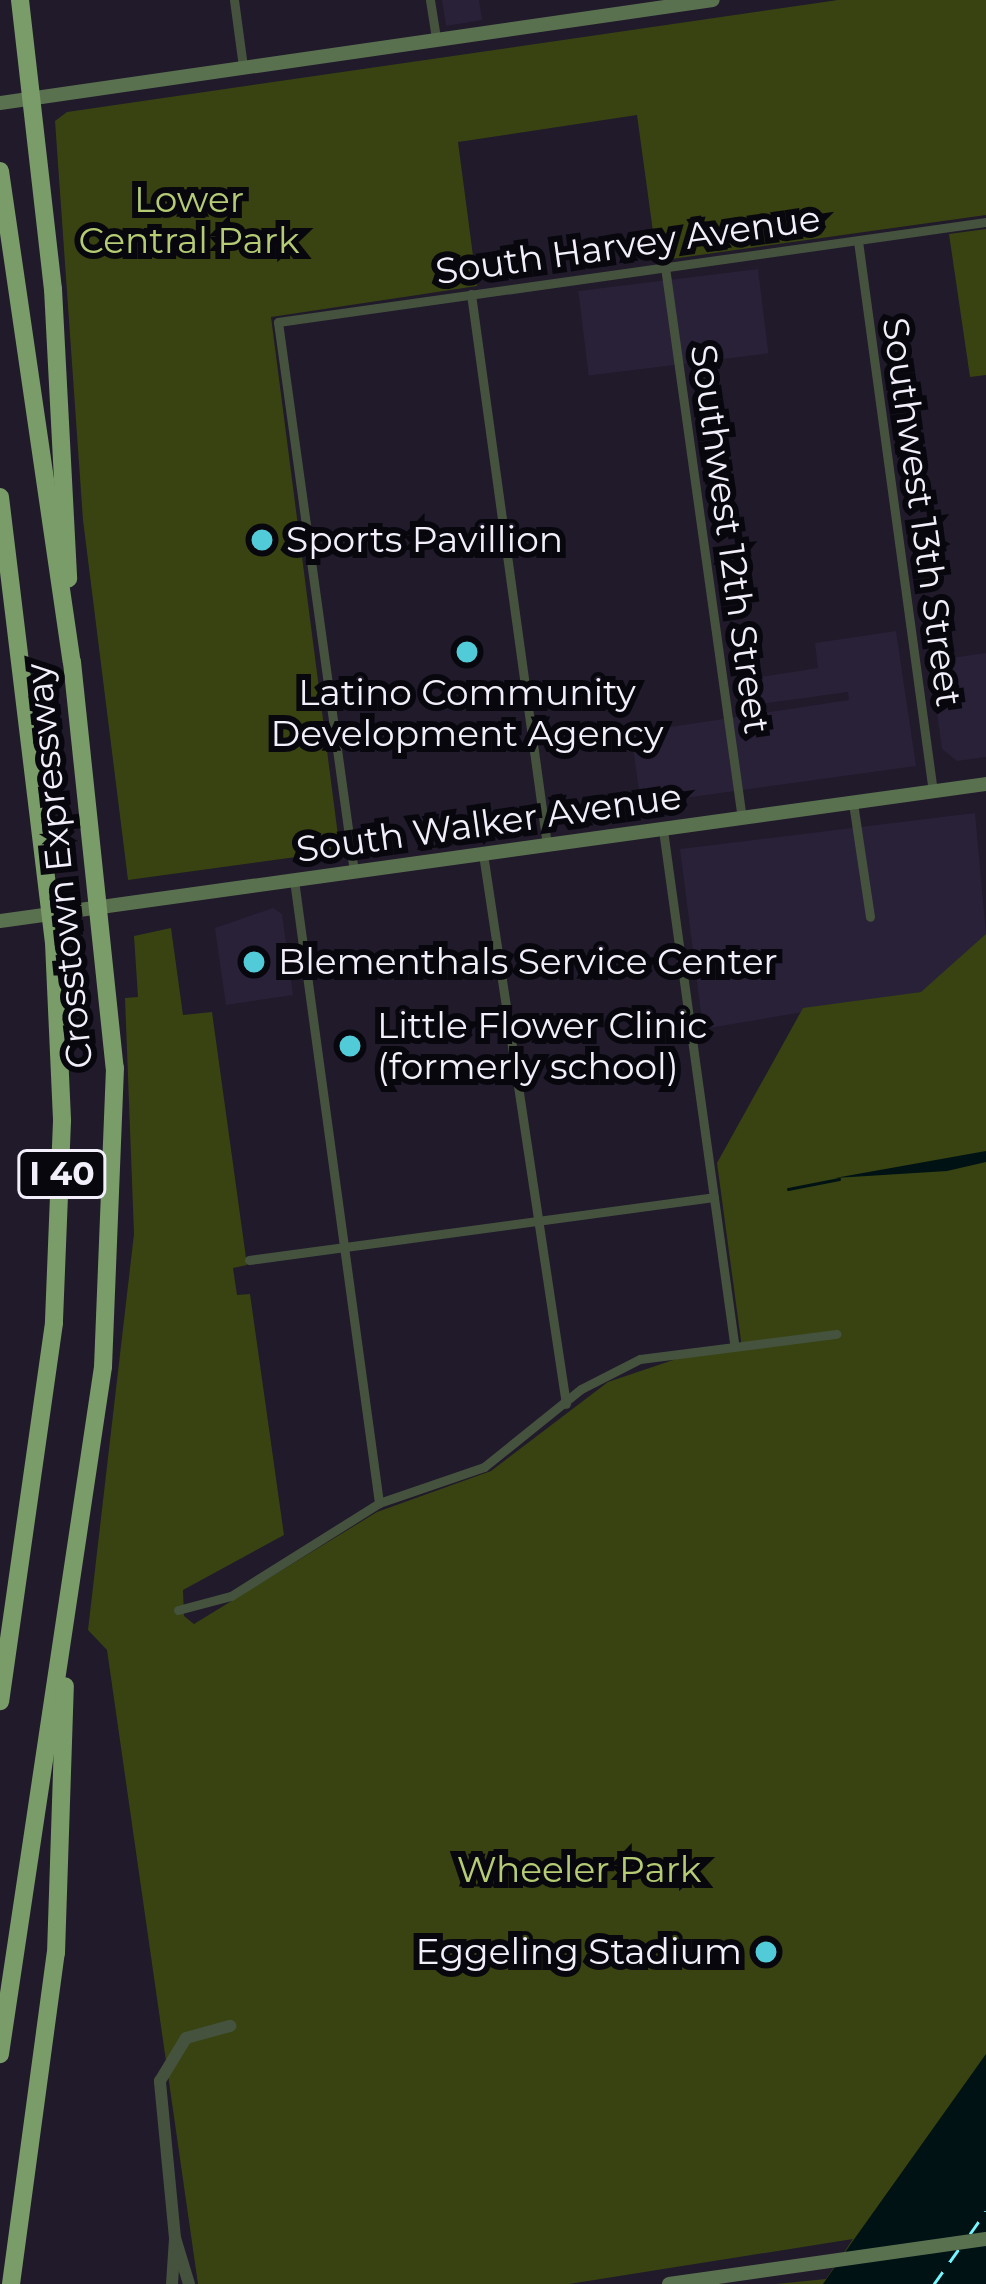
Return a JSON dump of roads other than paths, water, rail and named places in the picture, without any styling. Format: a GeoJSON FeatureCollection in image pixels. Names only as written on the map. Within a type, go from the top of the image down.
{"type":"FeatureCollection","features":[{"type":"Feature","properties":{"kind":"highway"},"geometry":{"type":"LineString","coordinates":[[20,0],[53,289],[72,662]]}},
{"type":"Feature","properties":{"kind":"highway","name":"Crosstown Expressway"},"geometry":{"type":"LineString","coordinates":[[0,172],[72,662],[106,940],[115,1129],[103,1367],[0,2054]]}},
{"type":"Feature","properties":{"kind":"highway","name":"Crosstown Expressway"},"geometry":{"type":"LineString","coordinates":[[0,1701],[54,1323],[62,1121],[54,943],[1,505]]}},
{"type":"Feature","properties":{"kind":"highway"},"geometry":{"type":"LineString","coordinates":[[0,1640],[19,1576]]}},
{"type":"Feature","properties":{"kind":"highway"},"geometry":{"type":"LineString","coordinates":[[11,2284],[56,1953],[65,1624]]}},
{"type":"Feature","properties":{"kind":"main road"},"geometry":{"type":"LineString","coordinates":[[0,103],[713,0]]}},
{"type":"Feature","properties":{"kind":"main road","name":"South Walker Avenue"},"geometry":{"type":"LineString","coordinates":[[0,921],[986,784]]}},
{"type":"Feature","properties":{"kind":"main road"},"geometry":{"type":"LineString","coordinates":[[669,2284],[986,2239]]}},
{"type":"Feature","properties":{"kind":"street"},"geometry":{"type":"LineString","coordinates":[[234,0],[243,67]]}},
{"type":"Feature","properties":{"kind":"street"},"geometry":{"type":"LineString","coordinates":[[430,0],[436,39]]}},
{"type":"Feature","properties":{"kind":"street","name":"South Harvey Avenue"},"geometry":{"type":"LineString","coordinates":[[354,872],[278,322],[986,222]]}},
{"type":"Feature","properties":{"kind":"street","name":"Southwest 13th Street"},"geometry":{"type":"LineString","coordinates":[[858,241],[933,792]]}},
{"type":"Feature","properties":{"kind":"street","name":"Southwest 12th Street"},"geometry":{"type":"LineString","coordinates":[[665,267],[742,819]]}},
{"type":"Feature","properties":{"kind":"street"},"geometry":{"type":"LineString","coordinates":[[471,294],[547,845]]}},
{"type":"Feature","properties":{"kind":"street"},"geometry":{"type":"LineString","coordinates":[[854,802],[870,916]]}},
{"type":"Feature","properties":{"kind":"street"},"geometry":{"type":"LineString","coordinates":[[662,830],[734,1342]]}},
{"type":"Feature","properties":{"kind":"street"},"geometry":{"type":"LineString","coordinates":[[483,854],[534,1222],[566,1404]]}},
{"type":"Feature","properties":{"kind":"street"},"geometry":{"type":"LineString","coordinates":[[294,880],[380,1503]]}},
{"type":"Feature","properties":{"kind":"street"},"geometry":{"type":"LineString","coordinates":[[249,1260],[714,1197]]}},
{"type":"Feature","properties":{"kind":"street"},"geometry":{"type":"LineString","coordinates":[[178,1610],[231,1597],[380,1503],[484,1467],[596,1379],[650,1355],[836,1334]]}},
{"type":"Feature","properties":{"kind":"street"},"geometry":{"type":"LineString","coordinates":[[172,2284],[175,2238],[160,2081],[186,2038],[230,2026]]}},
{"type":"Feature","properties":{"kind":"street"},"geometry":{"type":"LineString","coordinates":[[175,2238],[189,2284]]}},
{"type":"Feature","properties":{"kind":"waterway"},"geometry":{"type":"LineString","coordinates":[[788,1189],[839,1179]]}},
{"type":"Feature","properties":{"kind":"place","name":"Sports Pavillion"},"geometry":{"type":"Point","coordinates":[262,540]}},
{"type":"Feature","properties":{"kind":"place","name":"Latino Community Development Agency"},"geometry":{"type":"Point","coordinates":[467,652]}},
{"type":"Feature","properties":{"kind":"place","name":"Blementhals Service Center"},"geometry":{"type":"Point","coordinates":[254,962]}},
{"type":"Feature","properties":{"kind":"place","name":"Little Flower Clinic (formerly school)"},"geometry":{"type":"Point","coordinates":[350,1046]}},
{"type":"Feature","properties":{"kind":"place","name":"Eggeling Stadium"},"geometry":{"type":"Point","coordinates":[766,1952]}},
{"type":"Feature","properties":{"kind":"park label","name":"Lower Central Park"},"geometry":{"type":"Point","coordinates":[189,220]}},
{"type":"Feature","properties":{"kind":"park label","name":"Wheeler Park"},"geometry":{"type":"Point","coordinates":[579,1870]}}]}
